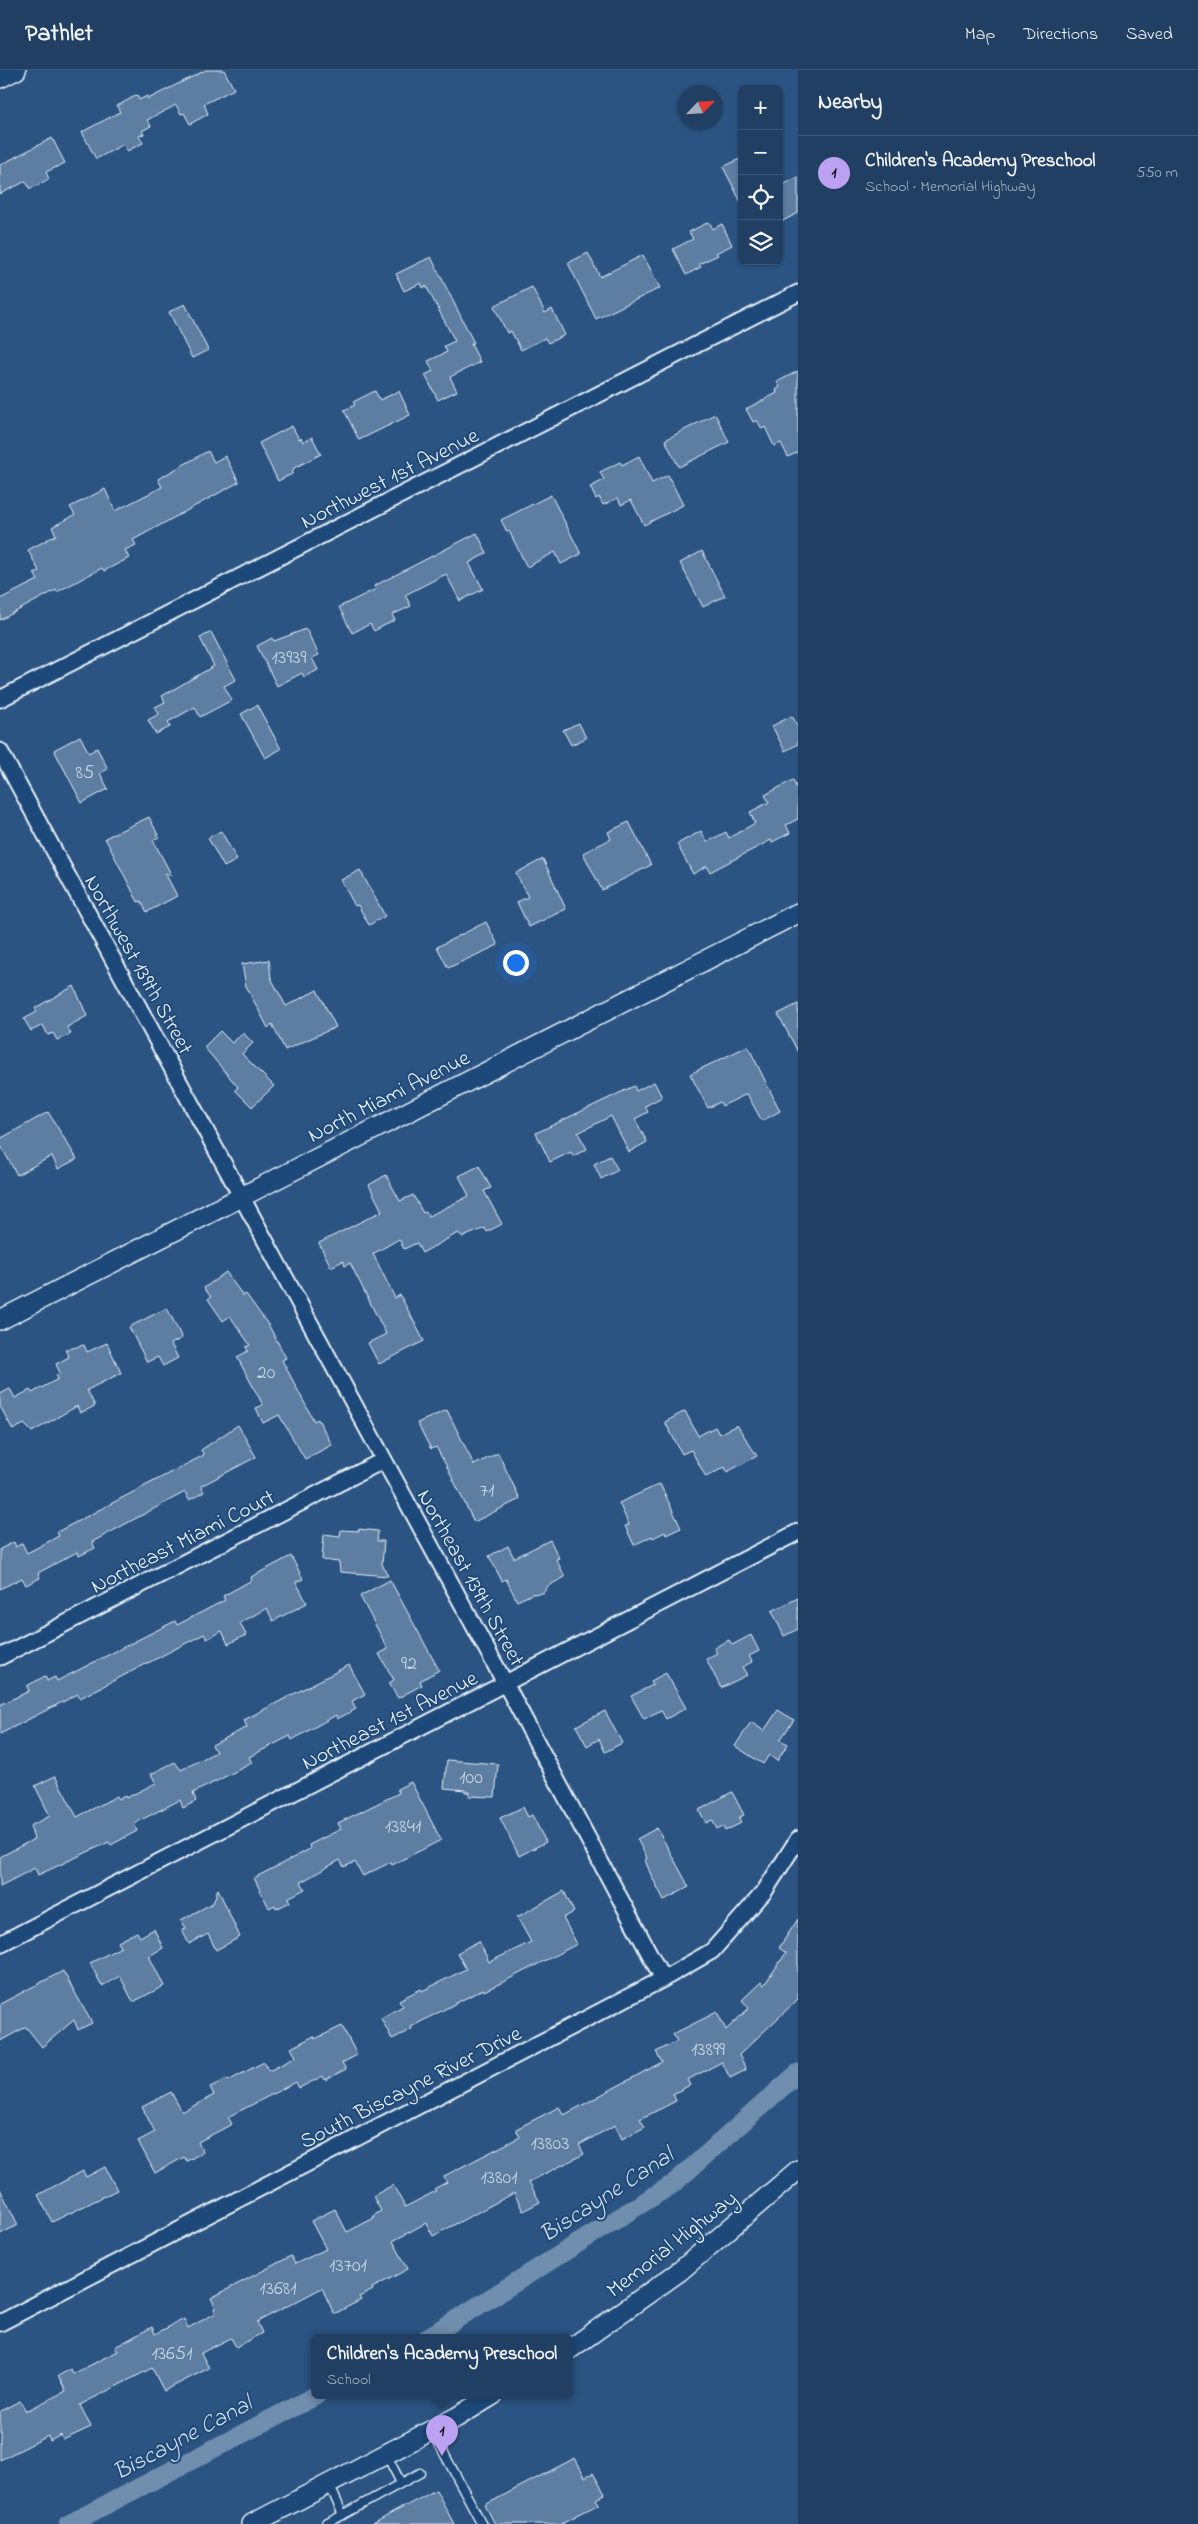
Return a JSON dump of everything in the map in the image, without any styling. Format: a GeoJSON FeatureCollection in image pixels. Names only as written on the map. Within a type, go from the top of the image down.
{"type":"FeatureCollection","features":[{"type":"Feature","properties":{"kind":"street"},"geometry":{"type":"LineString","coordinates":[[0,78],[16,70]]}},
{"type":"Feature","properties":{"kind":"street","name":"Northwest 1st Avenue"},"geometry":{"type":"LineString","coordinates":[[0,699],[798,293]]}},
{"type":"Feature","properties":{"kind":"street","name":"Northwest 139th Street"},"geometry":{"type":"LineString","coordinates":[[0,751],[242,1197]]}},
{"type":"Feature","properties":{"kind":"street","name":"North Miami Avenue"},"geometry":{"type":"LineString","coordinates":[[0,1320],[798,913]]}},
{"type":"Feature","properties":{"kind":"street","name":"Northeast 139th Street"},"geometry":{"type":"LineString","coordinates":[[242,1197],[506,1683],[663,1979]]}},
{"type":"Feature","properties":{"kind":"street","name":"Northeast Miami Court"},"geometry":{"type":"LineString","coordinates":[[0,1657],[384,1460]]}},
{"type":"Feature","properties":{"kind":"street","name":"Northeast 1st Avenue"},"geometry":{"type":"LineString","coordinates":[[0,1944],[798,1532]]}},
{"type":"Feature","properties":{"kind":"street","name":"South Biscayne River Drive"},"geometry":{"type":"LineString","coordinates":[[0,2323],[663,1979],[712,1951],[764,1892],[798,1838]]}},
{"type":"Feature","properties":{"kind":"street","name":"Memorial Highway"},"geometry":{"type":"LineString","coordinates":[[573,2347],[680,2271],[798,2170]]}},
{"type":"Feature","properties":{"kind":"street"},"geometry":{"type":"LineString","coordinates":[[252,2524],[432,2430],[486,2399]]}},
{"type":"Feature","properties":{"kind":"lane"},"geometry":{"type":"LineString","coordinates":[[432,2430],[482,2524]]}},
{"type":"Feature","properties":{"kind":"lane"},"geometry":{"type":"LineString","coordinates":[[386,2454],[401,2483]]}},
{"type":"Feature","properties":{"kind":"lane"},"geometry":{"type":"LineString","coordinates":[[326,2524],[420,2473]]}},
{"type":"Feature","properties":{"kind":"lane"},"geometry":{"type":"LineString","coordinates":[[328,2484],[343,2515]]}},
{"type":"Feature","properties":{"kind":"building"},"geometry":{"type":"Polygon","coordinates":[[[206,70],[224,70],[234,89],[204,104],[208,114],[190,124],[184,113],[181,114],[176,105],[147,120],[151,126],[142,131],[144,134],[139,136],[143,143],[127,151],[124,144],[96,159],[82,132],[120,112],[117,106],[137,95],[139,100],[147,96],[148,99],[206,70]]]}},
{"type":"Feature","properties":{"kind":"building"},"geometry":{"type":"Polygon","coordinates":[[[52,138],[65,163],[46,172],[49,179],[30,189],[26,181],[0,194],[0,165],[52,138]]]}},
{"type":"Feature","properties":{"kind":"building"},"geometry":{"type":"Polygon","coordinates":[[[738,160],[738,196],[723,167],[738,160]]]}},
{"type":"Feature","properties":{"kind":"building"},"geometry":{"type":"Polygon","coordinates":[[[798,177],[798,213],[783,221],[783,220],[783,185],[798,177]]]}},
{"type":"Feature","properties":{"kind":"building"},"geometry":{"type":"Polygon","coordinates":[[[709,222],[713,229],[722,224],[732,245],[716,253],[718,255],[699,264],[701,267],[686,275],[673,249],[693,239],[689,232],[709,222]]]}},
{"type":"Feature","properties":{"kind":"building"},"geometry":{"type":"Polygon","coordinates":[[[588,253],[600,277],[643,255],[660,288],[596,319],[568,263],[588,253]]]}},
{"type":"Feature","properties":{"kind":"building"},"geometry":{"type":"Polygon","coordinates":[[[431,257],[474,343],[471,344],[480,362],[450,377],[457,391],[438,400],[425,375],[433,371],[428,361],[447,352],[444,346],[455,341],[426,286],[423,288],[421,283],[404,291],[396,274],[431,257]]]}},
{"type":"Feature","properties":{"kind":"building"},"geometry":{"type":"Polygon","coordinates":[[[532,287],[545,313],[552,309],[565,335],[548,343],[545,338],[521,350],[511,331],[507,333],[494,306],[532,287]]]}},
{"type":"Feature","properties":{"kind":"building"},"geometry":{"type":"Polygon","coordinates":[[[185,304],[208,350],[192,358],[169,312],[185,304]]]}},
{"type":"Feature","properties":{"kind":"building"},"geometry":{"type":"Polygon","coordinates":[[[798,371],[798,452],[788,457],[781,443],[774,446],[765,427],[762,429],[757,420],[753,422],[746,409],[777,393],[776,390],[780,387],[777,382],[798,371]]]}},
{"type":"Feature","properties":{"kind":"building"},"geometry":{"type":"Polygon","coordinates":[[[375,391],[380,400],[399,391],[410,415],[359,440],[344,410],[355,405],[353,402],[375,391]]]}},
{"type":"Feature","properties":{"kind":"building"},"geometry":{"type":"Polygon","coordinates":[[[715,414],[729,442],[679,467],[665,440],[715,414]]]}},
{"type":"Feature","properties":{"kind":"building"},"geometry":{"type":"Polygon","coordinates":[[[292,426],[299,439],[301,438],[303,442],[312,437],[321,454],[294,468],[292,474],[278,481],[259,443],[292,426]]]}},
{"type":"Feature","properties":{"kind":"building"},"geometry":{"type":"Polygon","coordinates":[[[208,451],[214,462],[225,456],[239,482],[133,540],[136,545],[125,550],[129,558],[104,571],[102,568],[57,592],[56,590],[0,620],[0,599],[38,580],[34,573],[39,571],[28,550],[56,535],[52,527],[75,515],[70,507],[105,489],[115,511],[162,487],[158,479],[208,451]]]}},
{"type":"Feature","properties":{"kind":"building"},"geometry":{"type":"Polygon","coordinates":[[[639,456],[652,483],[668,475],[683,505],[644,525],[631,500],[621,505],[618,498],[603,505],[599,497],[596,499],[590,487],[604,480],[600,472],[620,462],[622,465],[639,456]]]}},
{"type":"Feature","properties":{"kind":"building"},"geometry":{"type":"Polygon","coordinates":[[[551,495],[581,554],[561,564],[555,552],[527,567],[509,531],[507,532],[501,520],[551,495]]]}},
{"type":"Feature","properties":{"kind":"building"},"geometry":{"type":"Polygon","coordinates":[[[477,533],[487,553],[469,563],[483,589],[460,601],[446,574],[405,595],[411,606],[392,615],[395,620],[374,631],[370,624],[352,633],[339,607],[376,589],[374,586],[477,533]]]}},
{"type":"Feature","properties":{"kind":"building"},"geometry":{"type":"Polygon","coordinates":[[[702,551],[725,596],[703,607],[680,563],[702,551]]]}},
{"type":"Feature","properties":{"kind":"building"},"geometry":{"type":"Polygon","coordinates":[[[306,629],[319,655],[312,658],[318,670],[304,677],[302,673],[277,686],[257,646],[272,638],[274,641],[306,629]]]}},
{"type":"Feature","properties":{"kind":"building"},"geometry":{"type":"Polygon","coordinates":[[[211,632],[236,680],[224,686],[232,700],[200,717],[195,707],[168,722],[170,727],[156,734],[148,720],[159,714],[155,707],[165,702],[162,696],[214,666],[200,638],[211,632]]]}},
{"type":"Feature","properties":{"kind":"building"},"geometry":{"type":"Polygon","coordinates":[[[257,705],[281,749],[265,758],[241,714],[257,705]]]}},
{"type":"Feature","properties":{"kind":"building"},"geometry":{"type":"Polygon","coordinates":[[[792,716],[798,727],[798,744],[785,751],[772,726],[792,716]]]}},
{"type":"Feature","properties":{"kind":"building"},"geometry":{"type":"Polygon","coordinates":[[[579,723],[586,738],[571,745],[563,730],[579,723]]]}},
{"type":"Feature","properties":{"kind":"building"},"geometry":{"type":"Polygon","coordinates":[[[80,736],[89,753],[97,748],[108,769],[100,773],[108,789],[82,803],[54,750],[80,736]]]}},
{"type":"Feature","properties":{"kind":"building"},"geometry":{"type":"Polygon","coordinates":[[[793,780],[798,791],[798,819],[786,825],[790,833],[772,842],[771,840],[710,872],[707,866],[693,874],[677,844],[701,831],[707,842],[726,832],[729,838],[755,823],[750,812],[769,802],[765,795],[793,780]]]}},
{"type":"Feature","properties":{"kind":"building"},"geometry":{"type":"Polygon","coordinates":[[[149,817],[159,837],[153,840],[172,876],[165,873],[177,896],[147,912],[141,901],[138,902],[105,838],[149,817]]]}},
{"type":"Feature","properties":{"kind":"building"},"geometry":{"type":"Polygon","coordinates":[[[629,822],[651,865],[602,890],[583,853],[611,839],[608,832],[629,822]]]}},
{"type":"Feature","properties":{"kind":"building"},"geometry":{"type":"Polygon","coordinates":[[[221,831],[237,860],[224,867],[208,838],[221,831]]]}},
{"type":"Feature","properties":{"kind":"building"},"geometry":{"type":"Polygon","coordinates":[[[543,859],[566,909],[529,927],[517,902],[528,897],[516,873],[543,859]]]}},
{"type":"Feature","properties":{"kind":"building"},"geometry":{"type":"Polygon","coordinates":[[[360,870],[385,916],[369,925],[358,905],[355,906],[341,880],[360,870]]]}},
{"type":"Feature","properties":{"kind":"building"},"geometry":{"type":"Polygon","coordinates":[[[486,922],[498,945],[448,968],[437,947],[486,922]]]}},
{"type":"Feature","properties":{"kind":"building"},"geometry":{"type":"Polygon","coordinates":[[[269,960],[271,978],[286,1006],[317,990],[336,1027],[285,1050],[272,1024],[268,1028],[246,986],[242,964],[269,960]]]}},
{"type":"Feature","properties":{"kind":"building"},"geometry":{"type":"Polygon","coordinates":[[[74,986],[87,1016],[67,1027],[71,1034],[57,1040],[53,1033],[48,1035],[43,1025],[31,1031],[24,1019],[37,1012],[35,1008],[74,986]]]}},
{"type":"Feature","properties":{"kind":"building"},"geometry":{"type":"Polygon","coordinates":[[[798,1004],[798,1052],[778,1014],[798,1004]]]}},
{"type":"Feature","properties":{"kind":"building"},"geometry":{"type":"Polygon","coordinates":[[[220,1031],[232,1043],[243,1033],[253,1043],[242,1054],[274,1086],[252,1107],[235,1090],[238,1087],[204,1047],[220,1031]]]}},
{"type":"Feature","properties":{"kind":"building"},"geometry":{"type":"Polygon","coordinates":[[[748,1046],[780,1111],[762,1121],[747,1094],[722,1106],[720,1102],[708,1108],[690,1074],[748,1046]]]}},
{"type":"Feature","properties":{"kind":"building"},"geometry":{"type":"Polygon","coordinates":[[[654,1082],[662,1097],[645,1106],[648,1112],[635,1119],[647,1142],[629,1152],[611,1116],[578,1133],[587,1149],[573,1156],[571,1152],[550,1162],[536,1133],[634,1086],[636,1091],[654,1082]]]}},
{"type":"Feature","properties":{"kind":"building"},"geometry":{"type":"Polygon","coordinates":[[[48,1112],[77,1159],[58,1169],[52,1156],[17,1175],[0,1144],[0,1139],[48,1112]]]}},
{"type":"Feature","properties":{"kind":"building"},"geometry":{"type":"Polygon","coordinates":[[[610,1156],[618,1170],[601,1179],[594,1164],[610,1156]]]}},
{"type":"Feature","properties":{"kind":"building"},"geometry":{"type":"Polygon","coordinates":[[[479,1166],[491,1188],[484,1191],[502,1224],[487,1232],[485,1228],[463,1237],[458,1233],[422,1253],[417,1243],[404,1249],[399,1239],[373,1254],[395,1298],[400,1295],[424,1341],[379,1364],[368,1343],[386,1334],[350,1263],[345,1266],[343,1261],[331,1267],[319,1243],[382,1211],[369,1185],[386,1175],[400,1201],[413,1195],[423,1213],[426,1212],[429,1216],[469,1196],[459,1176],[479,1166]]]}},
{"type":"Feature","properties":{"kind":"building"},"geometry":{"type":"Polygon","coordinates":[[[226,1272],[243,1296],[246,1294],[269,1326],[286,1358],[282,1360],[314,1421],[318,1419],[332,1445],[305,1459],[279,1415],[263,1423],[256,1408],[263,1405],[237,1357],[248,1351],[246,1347],[250,1345],[230,1316],[223,1321],[208,1299],[211,1297],[204,1288],[226,1272]]]}},
{"type":"Feature","properties":{"kind":"building"},"geometry":{"type":"Polygon","coordinates":[[[167,1308],[182,1338],[171,1344],[178,1358],[163,1366],[158,1357],[147,1362],[129,1327],[167,1308]]]}},
{"type":"Feature","properties":{"kind":"building"},"geometry":{"type":"Polygon","coordinates":[[[107,1343],[121,1373],[87,1390],[95,1406],[80,1413],[77,1406],[32,1432],[24,1424],[13,1430],[0,1406],[0,1394],[10,1389],[15,1398],[30,1390],[32,1393],[58,1379],[56,1375],[60,1373],[56,1364],[69,1357],[65,1350],[84,1345],[87,1352],[107,1343]]]}},
{"type":"Feature","properties":{"kind":"building"},"geometry":{"type":"Polygon","coordinates":[[[447,1410],[474,1465],[498,1453],[520,1499],[474,1522],[436,1447],[431,1449],[417,1423],[447,1410]]]}},
{"type":"Feature","properties":{"kind":"building"},"geometry":{"type":"Polygon","coordinates":[[[685,1411],[698,1436],[715,1427],[719,1434],[737,1425],[757,1456],[727,1472],[725,1467],[706,1477],[691,1450],[682,1454],[665,1422],[685,1411]]]}},
{"type":"Feature","properties":{"kind":"building"},"geometry":{"type":"Polygon","coordinates":[[[238,1425],[256,1457],[201,1486],[204,1492],[197,1496],[189,1500],[185,1492],[92,1542],[95,1548],[79,1556],[77,1552],[38,1573],[40,1578],[26,1585],[22,1578],[0,1589],[0,1549],[14,1542],[16,1547],[22,1543],[27,1553],[59,1536],[57,1532],[204,1455],[201,1450],[238,1425]]]}},
{"type":"Feature","properties":{"kind":"building"},"geometry":{"type":"Polygon","coordinates":[[[660,1484],[681,1528],[666,1535],[665,1532],[653,1538],[652,1536],[634,1545],[625,1526],[629,1525],[619,1503],[660,1484]]]}},
{"type":"Feature","properties":{"kind":"building"},"geometry":{"type":"Polygon","coordinates":[[[358,1529],[378,1531],[377,1541],[384,1541],[382,1564],[388,1576],[340,1572],[339,1562],[322,1560],[324,1534],[340,1536],[341,1530],[359,1531],[358,1529]]]}},
{"type":"Feature","properties":{"kind":"building"},"geometry":{"type":"Polygon","coordinates":[[[550,1540],[559,1558],[556,1559],[565,1577],[548,1586],[543,1593],[532,1594],[517,1601],[506,1579],[502,1581],[489,1556],[508,1546],[514,1558],[550,1540]]]}},
{"type":"Feature","properties":{"kind":"building"},"geometry":{"type":"Polygon","coordinates":[[[291,1556],[303,1579],[296,1582],[307,1603],[273,1621],[267,1608],[240,1623],[246,1635],[228,1644],[222,1631],[207,1639],[204,1634],[80,1698],[78,1694],[0,1734],[0,1705],[29,1691],[27,1686],[45,1676],[47,1681],[55,1677],[57,1681],[175,1621],[177,1625],[225,1600],[223,1596],[252,1580],[251,1577],[291,1556]]]}},
{"type":"Feature","properties":{"kind":"building"},"geometry":{"type":"Polygon","coordinates":[[[390,1580],[439,1670],[420,1681],[422,1685],[398,1698],[389,1683],[394,1680],[379,1654],[388,1649],[360,1596],[390,1580]]]}},
{"type":"Feature","properties":{"kind":"building"},"geometry":{"type":"Polygon","coordinates":[[[798,1598],[798,1629],[784,1636],[772,1611],[798,1598]]]}},
{"type":"Feature","properties":{"kind":"building"},"geometry":{"type":"Polygon","coordinates":[[[751,1635],[759,1651],[749,1656],[752,1662],[742,1667],[747,1675],[721,1688],[706,1659],[717,1653],[714,1648],[721,1644],[729,1640],[732,1645],[751,1635]]]}},
{"type":"Feature","properties":{"kind":"building"},"geometry":{"type":"Polygon","coordinates":[[[349,1665],[365,1694],[352,1701],[356,1709],[337,1719],[336,1715],[292,1740],[290,1736],[249,1757],[252,1763],[193,1793],[196,1801],[183,1808],[180,1800],[139,1821],[134,1825],[137,1831],[111,1845],[109,1842],[38,1875],[35,1868],[0,1886],[0,1857],[34,1839],[30,1826],[50,1816],[35,1786],[55,1776],[77,1817],[117,1796],[119,1799],[125,1796],[126,1798],[156,1783],[151,1774],[175,1762],[181,1770],[216,1752],[212,1745],[247,1727],[244,1720],[349,1665]]]}},
{"type":"Feature","properties":{"kind":"building"},"geometry":{"type":"Polygon","coordinates":[[[666,1673],[686,1708],[666,1719],[661,1710],[644,1719],[631,1696],[653,1685],[651,1681],[666,1673]]]}},
{"type":"Feature","properties":{"kind":"building"},"geometry":{"type":"Polygon","coordinates":[[[778,1710],[794,1720],[780,1740],[788,1744],[777,1761],[769,1755],[763,1764],[735,1746],[751,1722],[764,1731],[778,1710]]]}},
{"type":"Feature","properties":{"kind":"building"},"geometry":{"type":"Polygon","coordinates":[[[605,1711],[622,1743],[605,1752],[599,1739],[587,1746],[576,1726],[605,1711]]]}},
{"type":"Feature","properties":{"kind":"building"},"geometry":{"type":"Polygon","coordinates":[[[447,1760],[498,1764],[495,1797],[469,1796],[470,1792],[465,1792],[465,1790],[444,1788],[447,1760]]]}},
{"type":"Feature","properties":{"kind":"building"},"geometry":{"type":"Polygon","coordinates":[[[411,1782],[441,1840],[392,1865],[391,1862],[363,1876],[355,1862],[344,1867],[340,1860],[301,1882],[305,1889],[288,1898],[290,1902],[276,1909],[275,1905],[269,1908],[254,1878],[310,1849],[309,1845],[341,1829],[338,1823],[399,1793],[397,1789],[411,1782]]]}},
{"type":"Feature","properties":{"kind":"building"},"geometry":{"type":"Polygon","coordinates":[[[732,1792],[744,1815],[738,1818],[741,1823],[725,1831],[723,1826],[717,1829],[712,1820],[706,1823],[699,1810],[732,1792]]]}},
{"type":"Feature","properties":{"kind":"building"},"geometry":{"type":"Polygon","coordinates":[[[523,1807],[528,1817],[532,1815],[546,1842],[519,1856],[500,1818],[523,1807]]]}},
{"type":"Feature","properties":{"kind":"building"},"geometry":{"type":"Polygon","coordinates":[[[657,1828],[689,1887],[664,1900],[651,1875],[645,1860],[647,1858],[637,1839],[657,1828]]]}},
{"type":"Feature","properties":{"kind":"building"},"geometry":{"type":"Polygon","coordinates":[[[218,1889],[240,1937],[216,1950],[208,1934],[189,1944],[182,1930],[186,1928],[181,1920],[213,1903],[218,1889]]]}},
{"type":"Feature","properties":{"kind":"building"},"geometry":{"type":"Polygon","coordinates":[[[564,1891],[574,1912],[563,1918],[577,1944],[501,1983],[484,1991],[483,1989],[392,2039],[381,2018],[403,2006],[399,2000],[466,1969],[457,1953],[479,1941],[489,1962],[531,1942],[517,1917],[564,1891]]]}},
{"type":"Feature","properties":{"kind":"building"},"geometry":{"type":"Polygon","coordinates":[[[798,1919],[798,1999],[739,2055],[746,2070],[730,2078],[722,2062],[687,2080],[690,2085],[673,2094],[676,2101],[640,2119],[645,2127],[622,2139],[615,2125],[579,2145],[584,2154],[529,2182],[540,2202],[523,2211],[514,2193],[433,2236],[426,2223],[393,2241],[408,2269],[372,2288],[373,2290],[359,2297],[361,2300],[334,2314],[322,2288],[257,2322],[262,2333],[236,2347],[231,2338],[201,2353],[209,2368],[164,2391],[152,2368],[80,2405],[91,2427],[63,2440],[61,2435],[50,2441],[48,2436],[0,2460],[0,2411],[20,2401],[26,2411],[66,2391],[58,2376],[71,2369],[73,2374],[118,2351],[115,2347],[152,2327],[155,2334],[184,2319],[188,2328],[216,2313],[214,2309],[216,2308],[211,2298],[291,2256],[295,2264],[326,2249],[311,2221],[335,2209],[347,2232],[374,2218],[373,2216],[381,2211],[373,2196],[393,2185],[405,2207],[436,2191],[434,2189],[447,2182],[444,2176],[520,2137],[516,2129],[559,2107],[564,2115],[662,2062],[656,2052],[677,2041],[673,2034],[717,2012],[726,2030],[749,2008],[742,2000],[761,1982],[764,1985],[786,1953],[779,1948],[798,1919]]]}},
{"type":"Feature","properties":{"kind":"building"},"geometry":{"type":"Polygon","coordinates":[[[154,1929],[163,1948],[149,1956],[164,1986],[133,2002],[120,1976],[102,1986],[90,1963],[121,1947],[118,1942],[137,1932],[140,1937],[154,1929]]]}},
{"type":"Feature","properties":{"kind":"building"},"geometry":{"type":"Polygon","coordinates":[[[63,1971],[92,2023],[78,2030],[74,2020],[42,2047],[26,2027],[0,2041],[0,2004],[63,1971]]]}},
{"type":"Feature","properties":{"kind":"building"},"geometry":{"type":"Polygon","coordinates":[[[342,2026],[357,2055],[342,2063],[346,2069],[325,2080],[323,2076],[299,2088],[296,2082],[228,2117],[232,2124],[198,2142],[203,2152],[187,2161],[184,2157],[155,2173],[138,2141],[155,2132],[142,2107],[171,2092],[182,2112],[214,2095],[210,2087],[227,2079],[228,2081],[264,2062],[268,2069],[271,2070],[296,2057],[291,2048],[314,2036],[315,2039],[342,2026]]]}},
{"type":"Feature","properties":{"kind":"building"},"geometry":{"type":"Polygon","coordinates":[[[105,2167],[117,2190],[52,2222],[38,2195],[83,2171],[86,2177],[105,2167]]]}},
{"type":"Feature","properties":{"kind":"building"},"geometry":{"type":"Polygon","coordinates":[[[0,2189],[18,2225],[0,2234],[0,2189]]]}},
{"type":"Feature","properties":{"kind":"building"},"geometry":{"type":"Polygon","coordinates":[[[575,2458],[585,2477],[593,2473],[605,2494],[596,2499],[599,2504],[560,2524],[495,2524],[485,2505],[575,2458]]]}},
{"type":"Feature","properties":{"kind":"building"},"geometry":{"type":"Polygon","coordinates":[[[436,2490],[454,2524],[373,2524],[394,2512],[436,2490]]]}},
{"type":"Feature","properties":{"kind":"waterway","name":"Biscayne Canal"},"geometry":{"type":"LineString","coordinates":[[433,2334],[673,2184],[798,2073]]}},
{"type":"Feature","properties":{"kind":"waterway","name":"Biscayne Canal"},"geometry":{"type":"LineString","coordinates":[[69,2524],[311,2398]]}},
{"type":"Feature","properties":{"kind":"place","name":"Children's Academy Preschool"},"geometry":{"type":"Point","coordinates":[442,2456]}}]}
